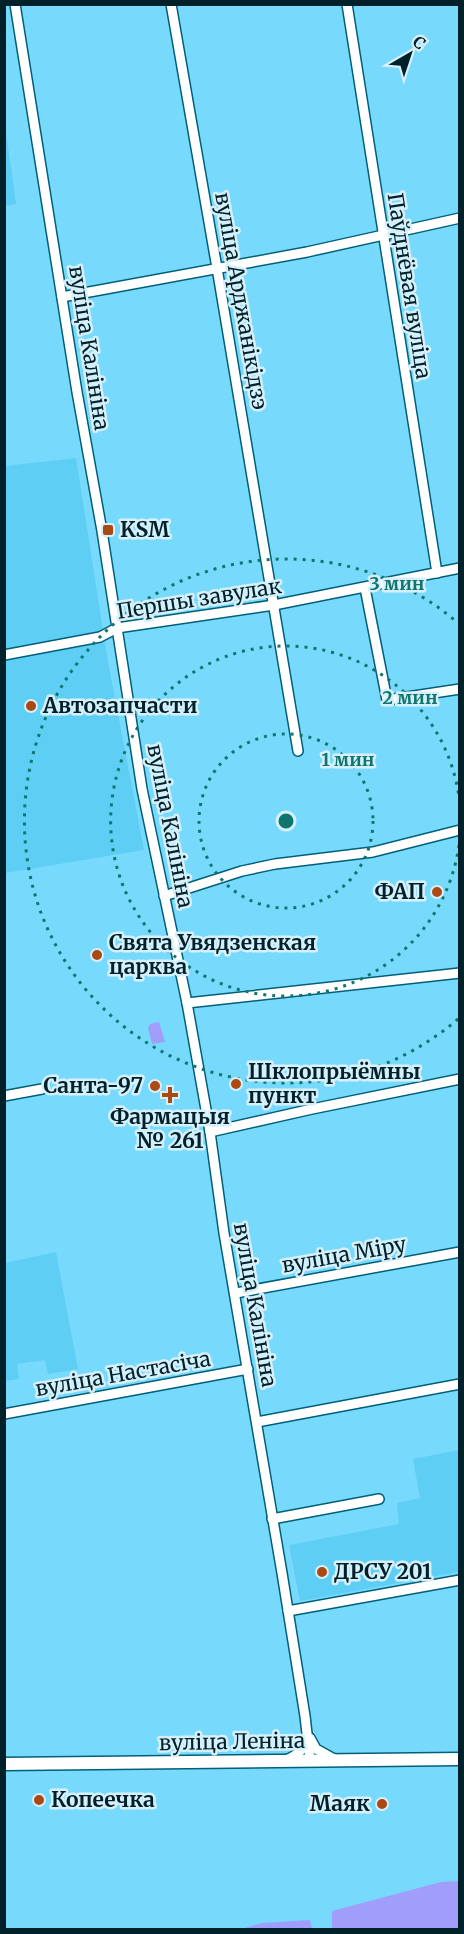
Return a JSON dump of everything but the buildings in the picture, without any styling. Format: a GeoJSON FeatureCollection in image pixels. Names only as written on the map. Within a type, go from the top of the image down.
{"type":"FeatureCollection","features":[{"type":"Feature","properties":{"kind":"main road","name":"вуліца Леніна"},"geometry":{"type":"LineString","coordinates":[[4,1764],[459,1759]]}},
{"type":"Feature","properties":{"kind":"street","name":"вуліца Калініна"},"geometry":{"type":"LineString","coordinates":[[15,4],[142,789],[188,1003],[210,1132],[224,1233],[236,1293],[288,1611],[310,1760]]}},
{"type":"Feature","properties":{"kind":"street","name":"вуліца Арджанікідзэ"},"geometry":{"type":"LineString","coordinates":[[171,4],[298,751]]}},
{"type":"Feature","properties":{"kind":"street","name":"Паўднёвая вуліца"},"geometry":{"type":"LineString","coordinates":[[347,4],[437,573]]}},
{"type":"Feature","properties":{"kind":"street"},"geometry":{"type":"LineString","coordinates":[[62,297],[307,252],[459,218]]}},
{"type":"Feature","properties":{"kind":"street","name":"Першы завулак"},"geometry":{"type":"LineString","coordinates":[[4,655],[100,637],[117,628],[273,605],[459,568]]}},
{"type":"Feature","properties":{"kind":"street"},"geometry":{"type":"LineString","coordinates":[[365,588],[387,700],[459,689]]}},
{"type":"Feature","properties":{"kind":"street"},"geometry":{"type":"LineString","coordinates":[[164,896],[242,871],[275,864],[373,852],[459,830]]}},
{"type":"Feature","properties":{"kind":"street"},"geometry":{"type":"LineString","coordinates":[[188,1003],[459,973]]}},
{"type":"Feature","properties":{"kind":"street"},"geometry":{"type":"LineString","coordinates":[[210,1132],[459,1079]]}},
{"type":"Feature","properties":{"kind":"street"},"geometry":{"type":"LineString","coordinates":[[4,1096],[42,1089]]}},
{"type":"Feature","properties":{"kind":"street","name":"вуліца Міру"},"geometry":{"type":"LineString","coordinates":[[236,1293],[459,1252]]}},
{"type":"Feature","properties":{"kind":"street","name":"вуліца Настасіча"},"geometry":{"type":"LineString","coordinates":[[4,1414],[248,1370]]}},
{"type":"Feature","properties":{"kind":"street"},"geometry":{"type":"LineString","coordinates":[[257,1422],[459,1384]]}},
{"type":"Feature","properties":{"kind":"street"},"geometry":{"type":"LineString","coordinates":[[272,1519],[379,1499]]}},
{"type":"Feature","properties":{"kind":"street"},"geometry":{"type":"LineString","coordinates":[[288,1611],[459,1580]]}},
{"type":"Feature","properties":{"kind":"street"},"geometry":{"type":"LineString","coordinates":[[307,1730],[316,1749],[331,1759],[337,1760]]}},
{"type":"Feature","properties":{"kind":"street"},"geometry":{"type":"LineString","coordinates":[[285,1761],[303,1749],[307,1730]]}},
{"type":"Feature","properties":{"kind":"shaded area"},"geometry":{"type":"Polygon","coordinates":[[[4,118],[16,204],[5,206],[4,206],[4,118]]]}},
{"type":"Feature","properties":{"kind":"shaded area"},"geometry":{"type":"Polygon","coordinates":[[[76,458],[108,662],[144,850],[5,873],[5,466],[76,458]]]}},
{"type":"Feature","properties":{"kind":"shaded area"},"geometry":{"type":"Polygon","coordinates":[[[159,1022],[165,1042],[152,1044],[148,1028],[150,1024],[159,1022]]]}},
{"type":"Feature","properties":{"kind":"shaded area"},"geometry":{"type":"Polygon","coordinates":[[[56,1252],[78,1369],[48,1374],[45,1360],[17,1364],[19,1379],[5,1381],[5,1263],[56,1252]]]}},
{"type":"Feature","properties":{"kind":"shaded area"},"geometry":{"type":"Polygon","coordinates":[[[459,1450],[459,1572],[300,1601],[289,1545],[399,1524],[397,1503],[420,1498],[413,1459],[459,1450]]]}},
{"type":"Feature","properties":{"kind":"shaded area"},"geometry":{"type":"Polygon","coordinates":[[[459,1881],[459,1929],[332,1929],[332,1911],[441,1882],[459,1881]]]}},
{"type":"Feature","properties":{"kind":"shaded area"},"geometry":{"type":"Polygon","coordinates":[[[310,1920],[312,1929],[241,1929],[262,1923],[310,1920]]]}},
{"type":"Feature","properties":{"kind":"place","name":"KSM"},"geometry":{"type":"Point","coordinates":[108,530]}},
{"type":"Feature","properties":{"kind":"place","name":"Автозапчасти"},"geometry":{"type":"Point","coordinates":[31,706]}},
{"type":"Feature","properties":{"kind":"place","name":"ФАП"},"geometry":{"type":"Point","coordinates":[437,892]}},
{"type":"Feature","properties":{"kind":"place","name":"Свята Увядзенская царква"},"geometry":{"type":"Point","coordinates":[97,955]}},
{"type":"Feature","properties":{"kind":"place","name":"Шклопрыёмны пункт"},"geometry":{"type":"Point","coordinates":[236,1084]}},
{"type":"Feature","properties":{"kind":"place","name":"Санта-97"},"geometry":{"type":"Point","coordinates":[155,1086]}},
{"type":"Feature","properties":{"kind":"place","name":"Фармацыя № 261"},"geometry":{"type":"Point","coordinates":[170,1095]}},
{"type":"Feature","properties":{"kind":"place","name":"ДРСУ 201"},"geometry":{"type":"Point","coordinates":[322,1572]}},
{"type":"Feature","properties":{"kind":"place","name":"Копеечка"},"geometry":{"type":"Point","coordinates":[39,1800]}},
{"type":"Feature","properties":{"kind":"place","name":"Маяк"},"geometry":{"type":"Point","coordinates":[382,1804]}}]}
